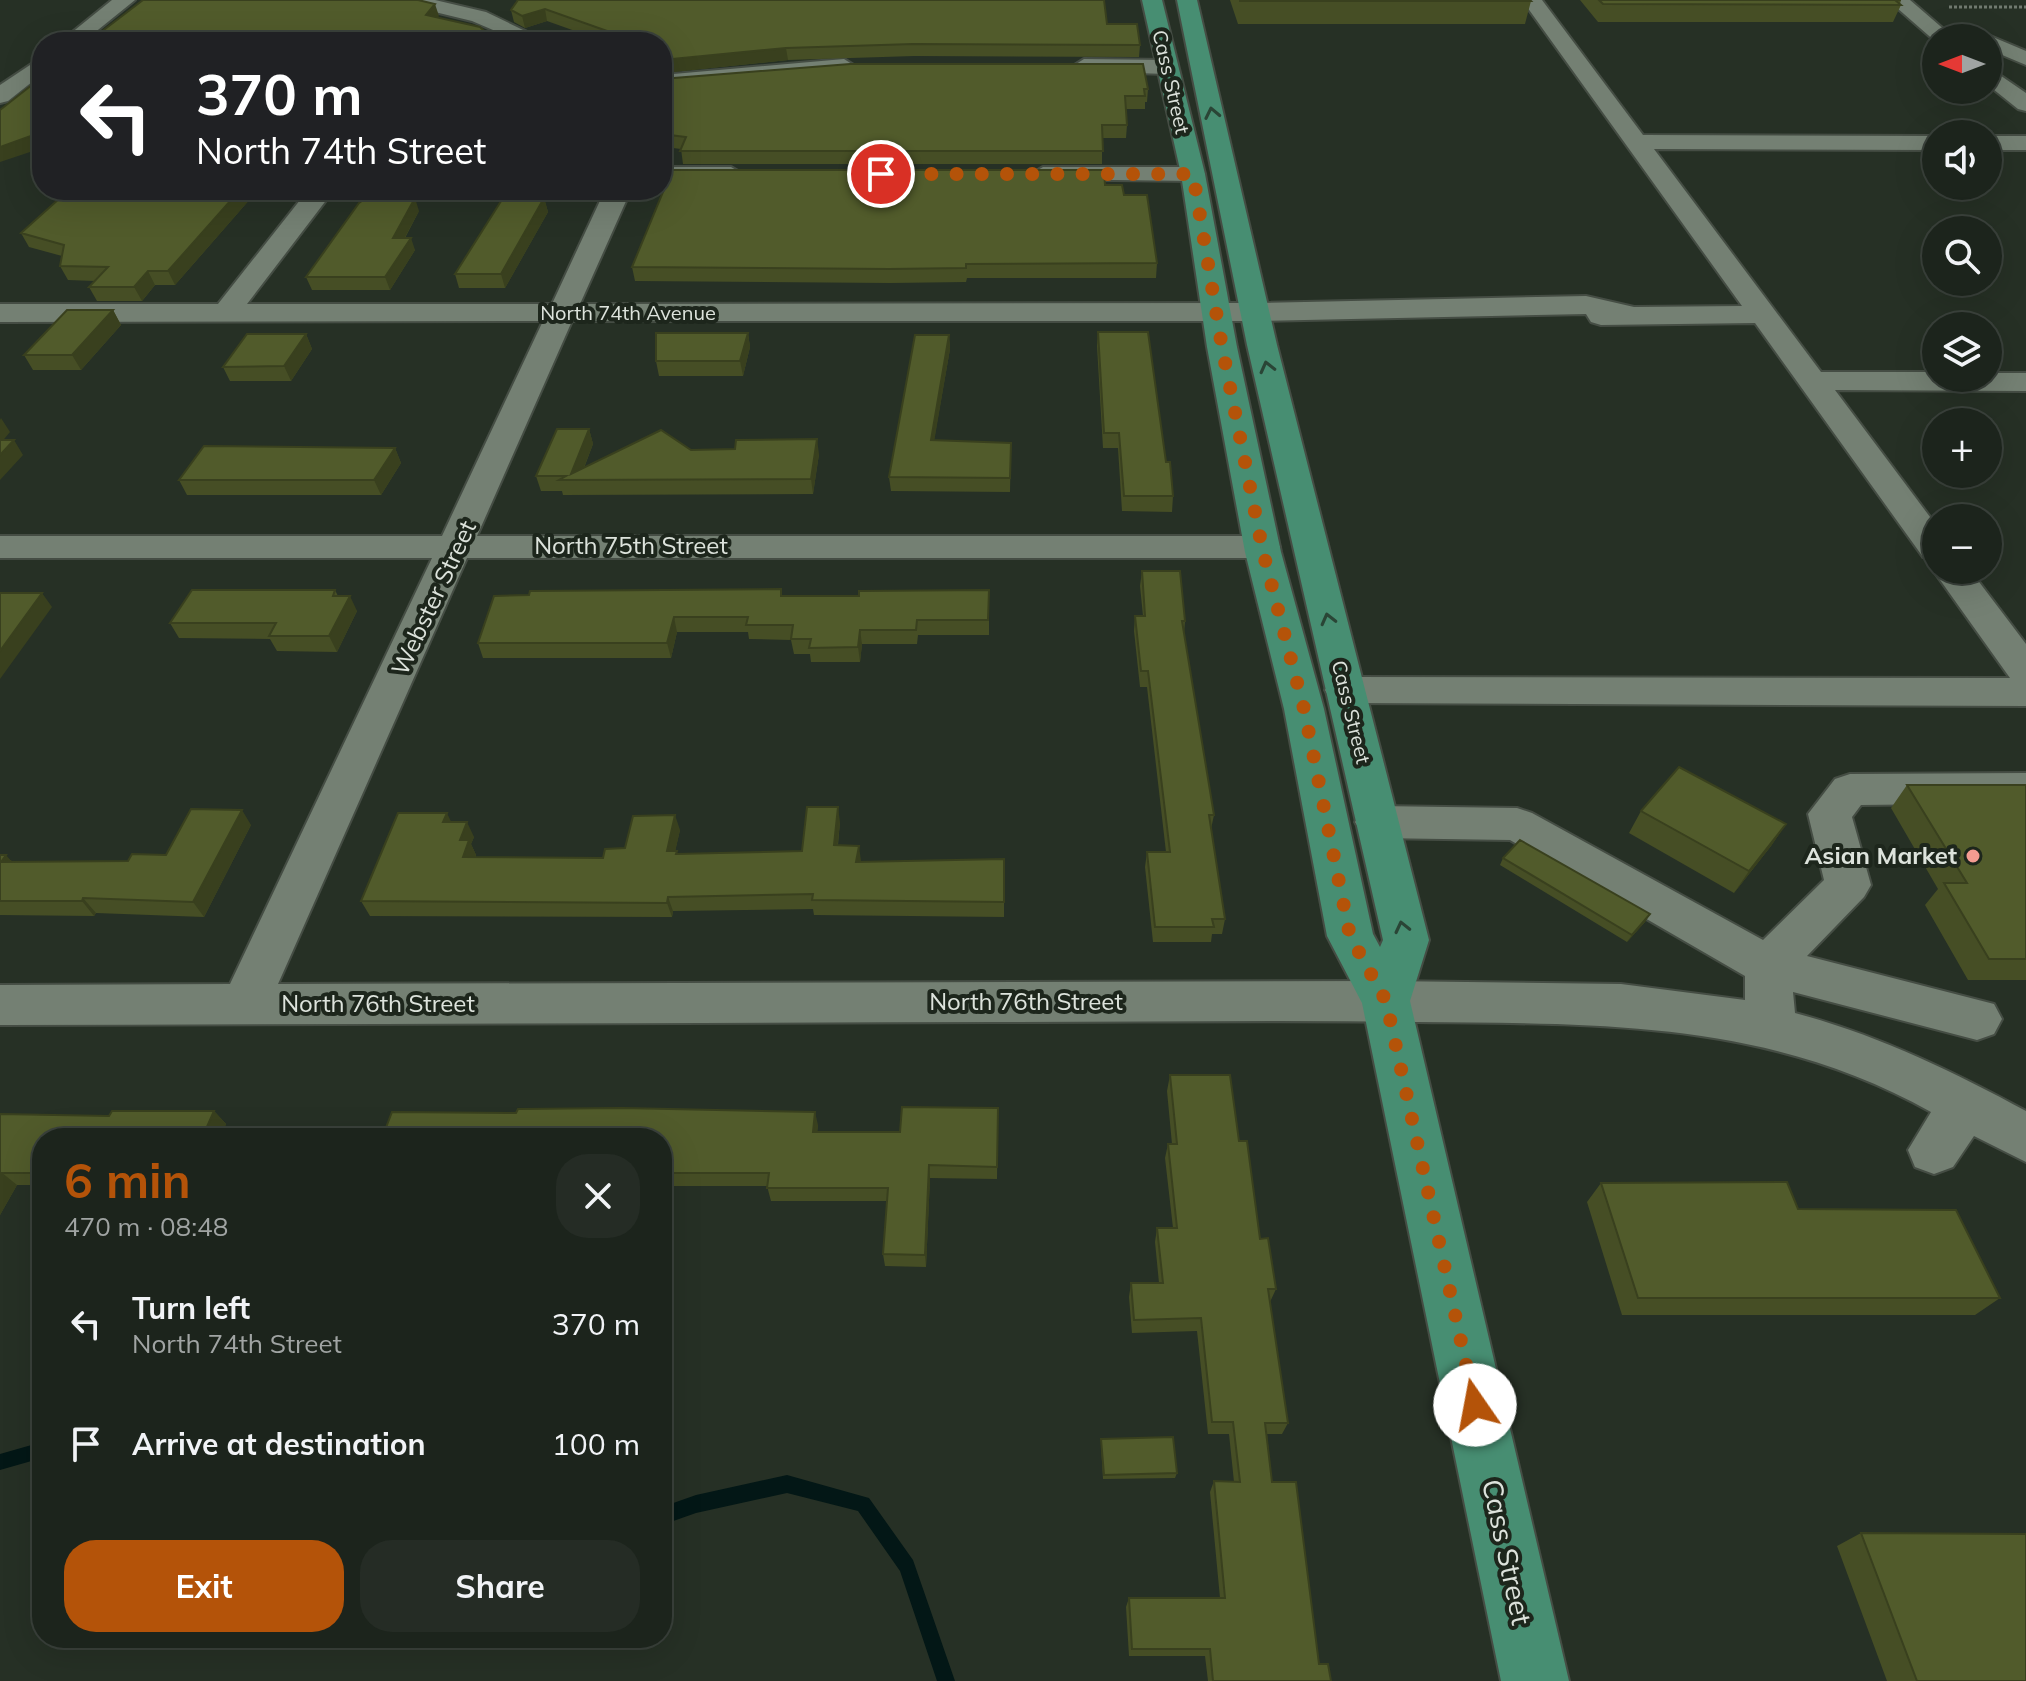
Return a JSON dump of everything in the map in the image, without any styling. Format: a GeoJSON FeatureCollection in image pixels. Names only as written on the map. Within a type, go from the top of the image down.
{"type":"FeatureCollection","features":[{"type":"Feature","properties":{"kind":"main road","name":"Cass Street"},"geometry":{"type":"LineString","coordinates":[[1152,0],[1193,174],[1262,547],[1304,709],[1350,936],[1386,1001],[1535,1681]]}},
{"type":"Feature","properties":{"kind":"main road","name":"Cass Street"},"geometry":{"type":"LineString","coordinates":[[1187,0],[1256,312],[1406,940],[1386,1001]]}},
{"type":"Feature","properties":{"kind":"street"},"geometry":{"type":"LineString","coordinates":[[83,32],[125,0]]}},
{"type":"Feature","properties":{"kind":"street"},"geometry":{"type":"LineString","coordinates":[[409,0],[461,11],[513,32]]}},
{"type":"Feature","properties":{"kind":"street"},"geometry":{"type":"LineString","coordinates":[[461,11],[483,0]]}},
{"type":"Feature","properties":{"kind":"street"},"geometry":{"type":"LineString","coordinates":[[1532,0],[1922,530]]}},
{"type":"Feature","properties":{"kind":"street"},"geometry":{"type":"LineString","coordinates":[[1898,0],[1929,24]]}},
{"type":"Feature","properties":{"kind":"street"},"geometry":{"type":"LineString","coordinates":[[2002,47],[2023,57]]}},
{"type":"Feature","properties":{"kind":"street"},"geometry":{"type":"LineString","coordinates":[[2002,56],[2023,57]]}},
{"type":"Feature","properties":{"kind":"street"},"geometry":{"type":"LineString","coordinates":[[672,81],[769,70],[860,66]]}},
{"type":"Feature","properties":{"kind":"street"},"geometry":{"type":"LineString","coordinates":[[1059,66],[1166,67]]}},
{"type":"Feature","properties":{"kind":"street"},"geometry":{"type":"LineString","coordinates":[[0,68],[32,67]]}},
{"type":"Feature","properties":{"kind":"street"},"geometry":{"type":"LineString","coordinates":[[0,96],[32,72]]}},
{"type":"Feature","properties":{"kind":"street"},"geometry":{"type":"LineString","coordinates":[[2002,85],[2026,104]]}},
{"type":"Feature","properties":{"kind":"street"},"geometry":{"type":"LineString","coordinates":[[1636,142],[1922,143]]}},
{"type":"Feature","properties":{"kind":"street"},"geometry":{"type":"LineString","coordinates":[[2002,143],[2026,143]]}},
{"type":"Feature","properties":{"kind":"street"},"geometry":{"type":"LineString","coordinates":[[672,174],[756,174]]}},
{"type":"Feature","properties":{"kind":"street"},"geometry":{"type":"LineString","coordinates":[[1021,174],[1193,174]]}},
{"type":"Feature","properties":{"kind":"street"},"geometry":{"type":"LineString","coordinates":[[226,313],[313,200]]}},
{"type":"Feature","properties":{"kind":"street","name":"Webster Street"},"geometry":{"type":"LineString","coordinates":[[245,1004],[458,546],[614,200]]}},
{"type":"Feature","properties":{"kind":"street","name":"North 74th Avenue"},"geometry":{"type":"LineString","coordinates":[[0,313],[1256,312],[1294,321],[1763,314]]}},
{"type":"Feature","properties":{"kind":"street"},"geometry":{"type":"LineString","coordinates":[[1812,381],[2026,382]]}},
{"type":"Feature","properties":{"kind":"street","name":"North 75th Street"},"geometry":{"type":"LineString","coordinates":[[0,547],[1262,547]]}},
{"type":"Feature","properties":{"kind":"street"},"geometry":{"type":"LineString","coordinates":[[1961,584],[2026,672]]}},
{"type":"Feature","properties":{"kind":"street"},"geometry":{"type":"LineString","coordinates":[[1345,690],[2026,692]]}},
{"type":"Feature","properties":{"kind":"street"},"geometry":{"type":"LineString","coordinates":[[1771,1026],[1768,966],[1848,885],[1830,814],[1850,790],[2026,788]]}},
{"type":"Feature","properties":{"kind":"street"},"geometry":{"type":"LineString","coordinates":[[1377,822],[1517,824],[1768,966],[1977,1019]]}},
{"type":"Feature","properties":{"kind":"street","name":"North 76th Street"},"geometry":{"type":"LineString","coordinates":[[0,1005],[1386,1001],[1621,1004],[1691,1011],[1771,1026],[1862,1055],[1967,1104],[2026,1138]]}},
{"type":"Feature","properties":{"kind":"street"},"geometry":{"type":"LineString","coordinates":[[1934,1150],[1967,1104]]}},
{"type":"Feature","properties":{"kind":"building"},"geometry":{"type":"Polygon","coordinates":[[[143,0],[418,0],[435,4],[426,15],[480,27],[485,32],[101,32],[143,0]]]}},
{"type":"Feature","properties":{"kind":"building"},"geometry":{"type":"Polygon","coordinates":[[[518,0],[1104,0],[1107,24],[1137,24],[1140,45],[913,44],[786,48],[672,59],[672,32],[610,32],[545,9],[522,16],[511,10],[518,0]]]}},
{"type":"Feature","properties":{"kind":"building"},"geometry":{"type":"Polygon","coordinates":[[[1530,0],[1531,1],[1240,1],[1530,0]]]}},
{"type":"Feature","properties":{"kind":"building"},"geometry":{"type":"Polygon","coordinates":[[[1599,0],[1895,0],[1901,5],[1603,4],[1599,0]]]}},
{"type":"Feature","properties":{"kind":"building"},"geometry":{"type":"Polygon","coordinates":[[[850,64],[1143,64],[1148,89],[1144,89],[1145,96],[1125,96],[1127,125],[1102,125],[1103,151],[680,151],[686,137],[672,135],[672,78],[850,64]]]}},
{"type":"Feature","properties":{"kind":"building"},"geometry":{"type":"Polygon","coordinates":[[[32,85],[32,136],[0,147],[0,110],[32,85]]]}},
{"type":"Feature","properties":{"kind":"building"},"geometry":{"type":"Polygon","coordinates":[[[672,170],[1104,170],[1105,185],[1122,185],[1124,195],[1147,195],[1157,263],[966,264],[966,268],[889,269],[632,267],[660,200],[672,200],[672,170]]]}},
{"type":"Feature","properties":{"kind":"building"},"geometry":{"type":"Polygon","coordinates":[[[58,200],[231,200],[168,271],[148,271],[134,287],[89,287],[108,267],[60,266],[64,245],[21,233],[58,200]]]}},
{"type":"Feature","properties":{"kind":"building"},"geometry":{"type":"Polygon","coordinates":[[[363,200],[414,200],[393,238],[411,238],[385,277],[306,277],[363,200]]]}},
{"type":"Feature","properties":{"kind":"building"},"geometry":{"type":"Polygon","coordinates":[[[502,200],[543,200],[501,274],[455,274],[502,200]]]}},
{"type":"Feature","properties":{"kind":"building"},"geometry":{"type":"Polygon","coordinates":[[[67,310],[113,310],[72,355],[24,355],[67,310]]]}},
{"type":"Feature","properties":{"kind":"building"},"geometry":{"type":"Polygon","coordinates":[[[1098,332],[1148,332],[1173,496],[1124,496],[1119,433],[1104,433],[1098,332]]]}},
{"type":"Feature","properties":{"kind":"building"},"geometry":{"type":"Polygon","coordinates":[[[656,333],[748,333],[740,361],[656,361],[656,333]]]}},
{"type":"Feature","properties":{"kind":"building"},"geometry":{"type":"Polygon","coordinates":[[[247,334],[306,334],[284,366],[223,367],[247,334]]]}},
{"type":"Feature","properties":{"kind":"building"},"geometry":{"type":"Polygon","coordinates":[[[915,335],[949,335],[931,440],[1011,443],[1010,478],[889,477],[915,335]]]}},
{"type":"Feature","properties":{"kind":"building"},"geometry":{"type":"Polygon","coordinates":[[[557,429],[589,429],[571,474],[661,430],[691,450],[735,449],[736,440],[817,439],[811,479],[559,480],[566,476],[536,476],[557,429]]]}},
{"type":"Feature","properties":{"kind":"building"},"geometry":{"type":"Polygon","coordinates":[[[0,440],[14,440],[0,455],[0,440]]]}},
{"type":"Feature","properties":{"kind":"building"},"geometry":{"type":"Polygon","coordinates":[[[204,446],[395,448],[374,480],[179,480],[204,446]]]}},
{"type":"Feature","properties":{"kind":"building"},"geometry":{"type":"Polygon","coordinates":[[[1142,571],[1180,571],[1185,621],[1182,621],[1214,815],[1209,815],[1225,919],[1212,919],[1214,927],[1155,927],[1147,852],[1170,852],[1148,671],[1141,671],[1135,616],[1145,616],[1142,571]]]}},
{"type":"Feature","properties":{"kind":"building"},"geometry":{"type":"Polygon","coordinates":[[[781,589],[781,596],[859,596],[859,591],[989,590],[988,620],[917,620],[916,630],[860,630],[858,647],[809,648],[811,639],[791,639],[793,625],[746,625],[748,617],[674,617],[667,643],[478,643],[494,596],[529,595],[530,591],[781,589]]]}},
{"type":"Feature","properties":{"kind":"building"},"geometry":{"type":"Polygon","coordinates":[[[192,590],[335,590],[333,596],[350,596],[329,636],[269,636],[276,623],[170,623],[192,590]]]}},
{"type":"Feature","properties":{"kind":"building"},"geometry":{"type":"Polygon","coordinates":[[[0,593],[42,593],[0,651],[0,593]]]}},
{"type":"Feature","properties":{"kind":"building"},"geometry":{"type":"Polygon","coordinates":[[[1679,767],[1786,824],[1749,871],[1641,811],[1679,767]]]}},
{"type":"Feature","properties":{"kind":"building","name":"Asian Market"},"geometry":{"type":"Polygon","coordinates":[[[1907,785],[2026,785],[2026,959],[1989,959],[1944,883],[1967,883],[1907,785]]]}},
{"type":"Feature","properties":{"kind":"building"},"geometry":{"type":"Polygon","coordinates":[[[807,807],[838,807],[834,845],[859,846],[856,862],[1004,859],[1004,902],[812,900],[813,894],[668,897],[667,903],[361,901],[398,813],[447,813],[443,822],[467,822],[460,840],[469,840],[463,857],[603,858],[605,849],[625,848],[633,816],[675,815],[667,851],[677,851],[676,854],[802,851],[807,807]]]}},
{"type":"Feature","properties":{"kind":"building"},"geometry":{"type":"Polygon","coordinates":[[[191,809],[242,810],[193,902],[83,898],[82,901],[0,901],[0,855],[6,855],[1,862],[128,861],[132,854],[166,855],[191,809]]]}},
{"type":"Feature","properties":{"kind":"building"},"geometry":{"type":"Polygon","coordinates":[[[1520,840],[1650,914],[1632,935],[1503,858],[1520,840]]]}},
{"type":"Feature","properties":{"kind":"building"},"geometry":{"type":"Polygon","coordinates":[[[1170,1075],[1230,1075],[1239,1141],[1247,1141],[1260,1239],[1268,1238],[1276,1289],[1268,1289],[1288,1423],[1265,1423],[1272,1482],[1296,1482],[1319,1664],[1328,1664],[1331,1681],[1213,1681],[1210,1649],[1132,1649],[1129,1598],[1225,1598],[1214,1481],[1240,1482],[1233,1422],[1212,1422],[1201,1318],[1134,1320],[1131,1283],[1163,1283],[1157,1228],[1177,1228],[1168,1144],[1177,1144],[1170,1075]]]}},
{"type":"Feature","properties":{"kind":"building"},"geometry":{"type":"Polygon","coordinates":[[[902,1107],[998,1108],[997,1167],[929,1165],[925,1255],[883,1254],[888,1188],[767,1188],[769,1173],[672,1173],[672,1128],[386,1128],[392,1112],[516,1113],[518,1109],[622,1108],[815,1112],[813,1132],[900,1132],[902,1107]]]}},
{"type":"Feature","properties":{"kind":"building"},"geometry":{"type":"Polygon","coordinates":[[[112,1111],[214,1111],[206,1128],[32,1128],[32,1173],[0,1173],[0,1114],[109,1116],[112,1111]]]}},
{"type":"Feature","properties":{"kind":"building"},"geometry":{"type":"Polygon","coordinates":[[[1787,1182],[1798,1209],[1956,1210],[2000,1298],[1638,1298],[1601,1183],[1787,1182]]]}},
{"type":"Feature","properties":{"kind":"building"},"geometry":{"type":"Polygon","coordinates":[[[1173,1437],[1177,1473],[1104,1475],[1101,1439],[1173,1437]]]}},
{"type":"Feature","properties":{"kind":"building"},"geometry":{"type":"Polygon","coordinates":[[[1861,1533],[2026,1534],[2026,1681],[1917,1681],[1861,1533]]]}},
{"type":"Feature","properties":{"kind":"waterway"},"geometry":{"type":"LineString","coordinates":[[0,1462],[32,1453]]}},
{"type":"Feature","properties":{"kind":"waterway"},"geometry":{"type":"LineString","coordinates":[[672,1512],[696,1504],[787,1484],[863,1504],[907,1566],[946,1681]]}},
{"type":"Feature","properties":{"kind":"place","name":"Asian Market"},"geometry":{"type":"Point","coordinates":[1973,856]}},
{"type":"Feature","properties":{"kind":"route"},"geometry":{"type":"LineString","coordinates":[[881,174],[1193,174],[1222,347],[1263,552],[1304,709],[1350,936],[1386,1001],[1475,1405]]}}]}
